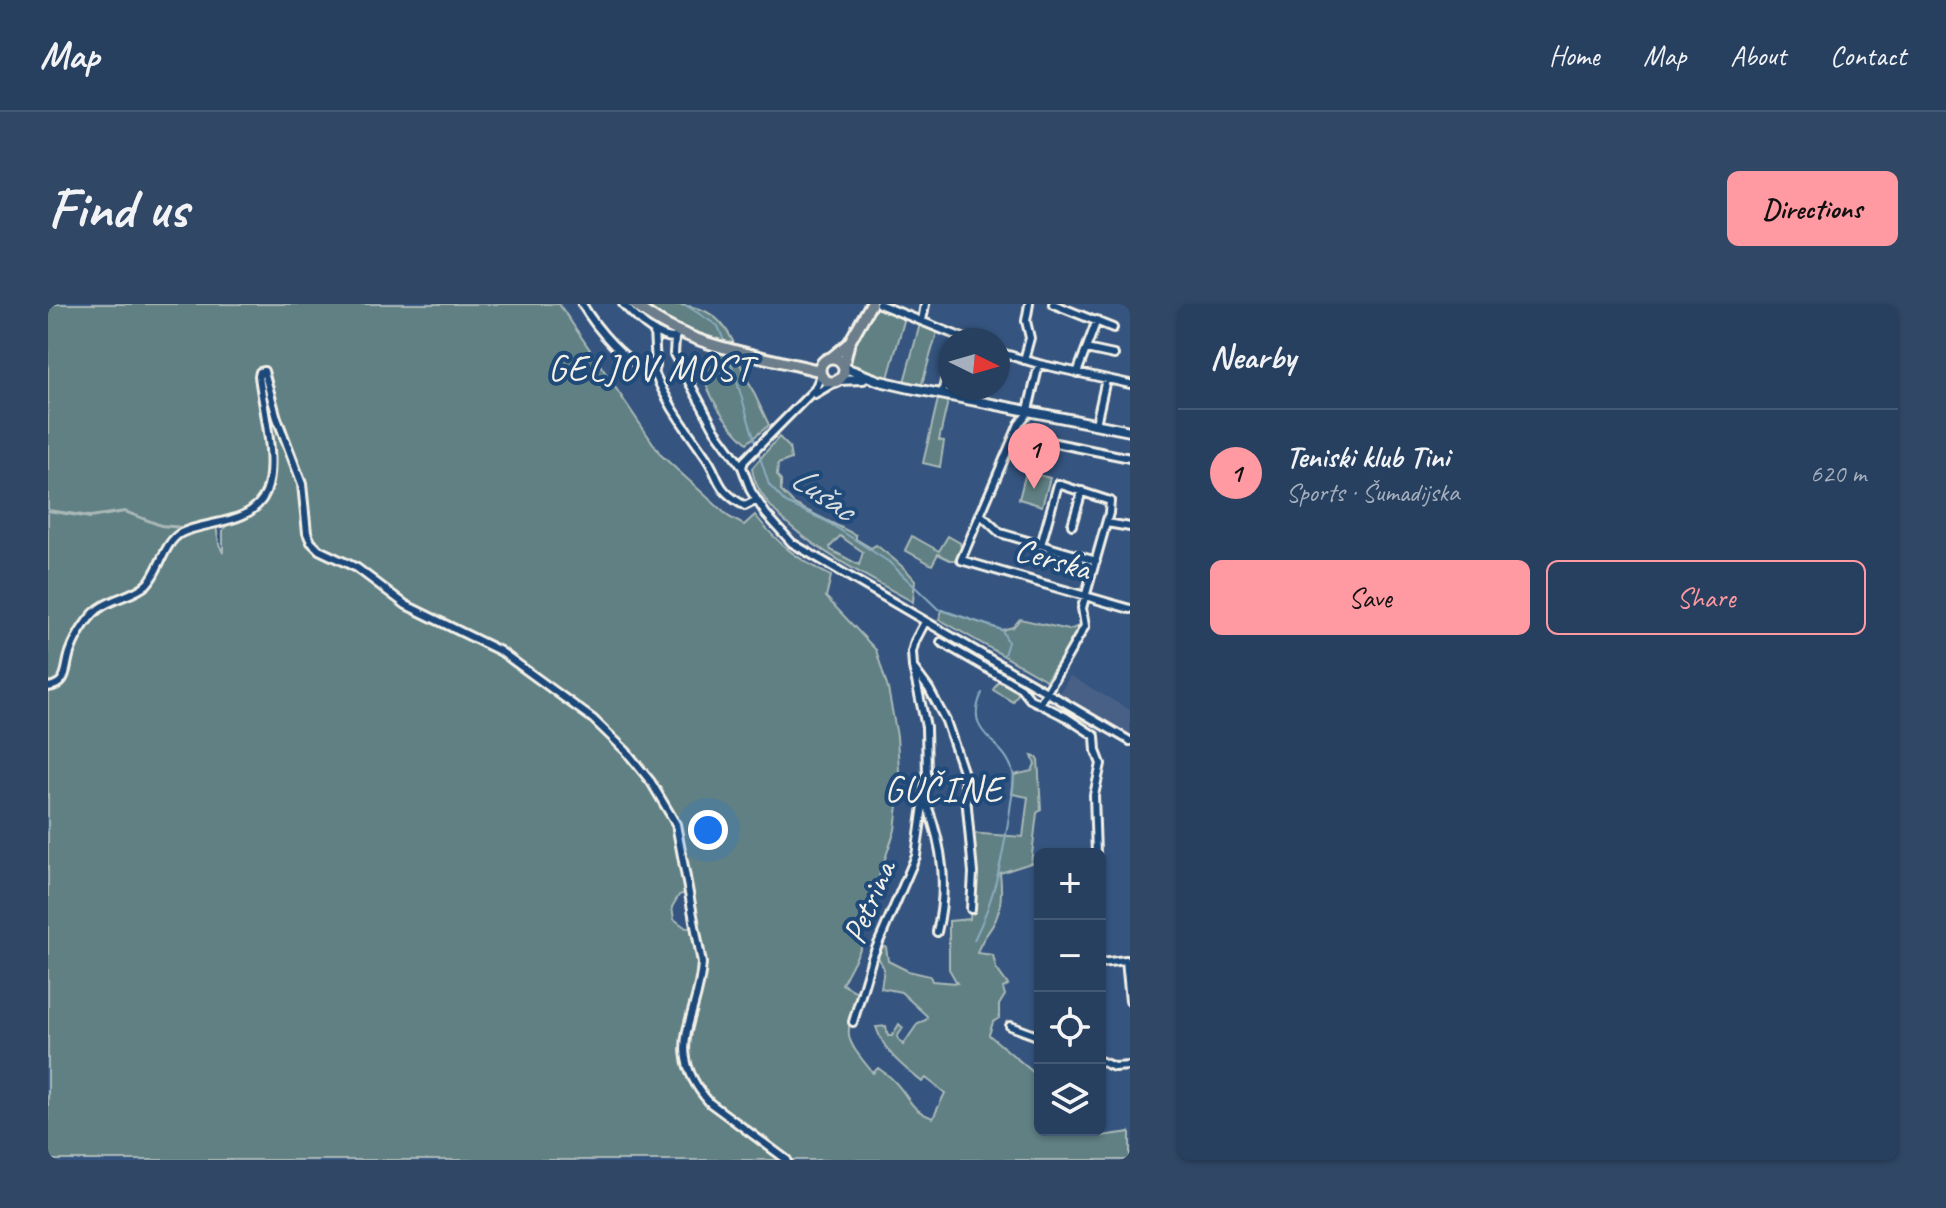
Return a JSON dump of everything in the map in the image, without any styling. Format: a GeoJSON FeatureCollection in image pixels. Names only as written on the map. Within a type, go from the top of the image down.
{"type":"FeatureCollection","features":[{"type":"Feature","properties":{"kind":"main road"},"geometry":{"type":"LineString","coordinates":[[634,304],[677,335],[737,352],[794,362],[820,373],[827,381],[837,381],[843,375],[849,343],[871,304]]}},
{"type":"Feature","properties":{"kind":"main road"},"geometry":{"type":"LineString","coordinates":[[820,373],[828,359],[849,343]]}},
{"type":"Feature","properties":{"kind":"main road"},"geometry":{"type":"LineString","coordinates":[[794,362],[839,359],[844,366]]}},
{"type":"Feature","properties":{"kind":"street"},"geometry":{"type":"LineString","coordinates":[[582,304],[606,339],[642,367],[654,372]]}},
{"type":"Feature","properties":{"kind":"street"},"geometry":{"type":"LineString","coordinates":[[623,304],[654,331],[669,339],[677,335]]}},
{"type":"Feature","properties":{"kind":"street"},"geometry":{"type":"LineString","coordinates":[[879,304],[938,329]]}},
{"type":"Feature","properties":{"kind":"street"},"geometry":{"type":"LineString","coordinates":[[922,321],[925,304]]}},
{"type":"Feature","properties":{"kind":"street"},"geometry":{"type":"LineString","coordinates":[[1024,360],[1030,338],[1026,321],[1029,304]]}},
{"type":"Feature","properties":{"kind":"street"},"geometry":{"type":"LineString","coordinates":[[1053,304],[1113,328]]}},
{"type":"Feature","properties":{"kind":"street"},"geometry":{"type":"LineString","coordinates":[[1077,373],[1097,320]]}},
{"type":"Feature","properties":{"kind":"street"},"geometry":{"type":"LineString","coordinates":[[654,331],[654,372],[671,409],[705,455],[722,488],[745,506],[757,500]]}},
{"type":"Feature","properties":{"kind":"street"},"geometry":{"type":"LineString","coordinates":[[677,335],[674,354],[715,430],[742,467],[757,500],[792,543],[1130,741]]}},
{"type":"Feature","properties":{"kind":"street"},"geometry":{"type":"LineString","coordinates":[[1086,349],[1114,355]]}},
{"type":"Feature","properties":{"kind":"street"},"geometry":{"type":"LineString","coordinates":[[1010,356],[1130,384]]}},
{"type":"Feature","properties":{"kind":"street"},"geometry":{"type":"LineString","coordinates":[[980,514],[1028,410],[1039,364]]}},
{"type":"Feature","properties":{"kind":"street"},"geometry":{"type":"LineString","coordinates":[[844,366],[880,381],[938,393]]}},
{"type":"Feature","properties":{"kind":"street"},"geometry":{"type":"LineString","coordinates":[[48,687],[62,682],[70,650],[92,616],[99,608],[146,584],[176,536],[194,528],[230,521],[262,499],[270,469],[259,376],[264,371],[277,418],[302,484],[307,533],[311,542],[319,550],[357,568],[406,605],[500,651],[593,719],[626,751],[651,782],[676,824],[702,963],[701,979],[684,1039],[690,1068],[701,1093],[710,1103],[787,1160]]}},
{"type":"Feature","properties":{"kind":"street"},"geometry":{"type":"LineString","coordinates":[[742,467],[752,452],[815,389],[820,373]]}},
{"type":"Feature","properties":{"kind":"street"},"geometry":{"type":"LineString","coordinates":[[1096,424],[1106,379]]}},
{"type":"Feature","properties":{"kind":"street"},"geometry":{"type":"LineString","coordinates":[[805,400],[837,381],[880,381]]}},
{"type":"Feature","properties":{"kind":"street"},"geometry":{"type":"LineString","coordinates":[[974,400],[1130,431]]}},
{"type":"Feature","properties":{"kind":"street"},"geometry":{"type":"LineString","coordinates":[[1016,435],[1130,458]]}},
{"type":"Feature","properties":{"kind":"street"},"geometry":{"type":"LineString","coordinates":[[1040,704],[1085,626],[1082,608],[1107,523],[1110,501],[1058,484],[1041,545]]}},
{"type":"Feature","properties":{"kind":"street"},"geometry":{"type":"LineString","coordinates":[[1072,525],[1082,491]]}},
{"type":"Feature","properties":{"kind":"street","name":"Cerska"},"geometry":{"type":"LineString","coordinates":[[1096,561],[1000,533],[980,514],[961,560],[1130,609]]}},
{"type":"Feature","properties":{"kind":"street"},"geometry":{"type":"LineString","coordinates":[[1107,523],[1130,527]]}},
{"type":"Feature","properties":{"kind":"street","name":"Petrina"},"geometry":{"type":"LineString","coordinates":[[853,1022],[872,958],[916,856],[926,802],[926,727],[913,667],[915,641],[925,622]]}},
{"type":"Feature","properties":{"kind":"street"},"geometry":{"type":"LineString","coordinates":[[941,642],[1021,688],[1030,699],[1066,717],[1096,738],[1096,751],[1101,764],[1094,795],[1096,848]]}},
{"type":"Feature","properties":{"kind":"street"},"geometry":{"type":"LineString","coordinates":[[913,667],[946,721],[964,774],[973,873],[971,909]]}},
{"type":"Feature","properties":{"kind":"street","name":"Petrina"},"geometry":{"type":"LineString","coordinates":[[926,802],[938,835],[944,874],[942,913],[937,932]]}},
{"type":"Feature","properties":{"kind":"street"},"geometry":{"type":"LineString","coordinates":[[1106,962],[1126,960],[1130,1001]]}},
{"type":"Feature","properties":{"kind":"street"},"geometry":{"type":"LineString","coordinates":[[1010,1026],[1034,1035]]}},
{"type":"Feature","properties":{"kind":"street"},"geometry":{"type":"LineString","coordinates":[[1106,1064],[1114,1067],[1130,1066]]}},
{"type":"Feature","properties":{"kind":"shaded area"},"geometry":{"type":"Polygon","coordinates":[[[1070,676],[1130,710],[1130,734],[1059,695],[1070,676]]]}},
{"type":"Feature","properties":{"kind":"green space"},"geometry":{"type":"Polygon","coordinates":[[[48,304],[559,304],[661,455],[729,517],[744,525],[755,515],[789,550],[831,576],[826,597],[876,650],[888,689],[897,736],[900,788],[895,830],[855,938],[863,944],[842,984],[859,993],[849,1028],[851,1043],[856,1051],[873,1073],[878,1068],[886,1074],[914,1107],[933,1118],[945,1093],[926,1078],[922,1082],[901,1064],[884,1044],[876,1027],[886,1026],[888,1036],[892,1036],[899,1024],[903,1028],[897,1037],[903,1045],[918,1023],[926,1020],[927,1016],[901,992],[881,988],[884,969],[878,957],[882,946],[886,947],[888,961],[908,971],[930,976],[932,981],[957,983],[949,969],[949,921],[970,919],[973,873],[969,833],[1023,837],[1028,797],[1012,794],[1014,775],[1032,771],[1035,764],[1032,756],[1038,758],[1041,810],[1037,813],[1031,863],[1000,873],[998,913],[977,953],[993,955],[996,968],[1008,985],[1003,988],[1005,995],[999,1005],[999,1018],[993,1022],[989,1035],[1034,1073],[1034,1136],[1106,1136],[1130,1132],[1130,1160],[788,1160],[711,1102],[702,1092],[685,1048],[702,979],[677,823],[651,781],[593,718],[500,651],[406,604],[357,568],[319,550],[308,533],[306,498],[261,370],[269,456],[265,494],[249,509],[195,528],[161,525],[125,511],[90,516],[48,510],[48,304]]]}},
{"type":"Feature","properties":{"kind":"green space"},"geometry":{"type":"Polygon","coordinates":[[[645,304],[690,306],[712,315],[729,333],[736,348],[688,330],[645,304]]]}},
{"type":"Feature","properties":{"kind":"green space"},"geometry":{"type":"Polygon","coordinates":[[[879,307],[905,317],[888,378],[856,368],[850,363],[850,354],[879,307]]]}},
{"type":"Feature","properties":{"kind":"green space"},"geometry":{"type":"Polygon","coordinates":[[[920,324],[938,329],[921,387],[904,382],[920,324]]]}},
{"type":"Feature","properties":{"kind":"green space"},"geometry":{"type":"Polygon","coordinates":[[[720,353],[737,357],[769,425],[747,443],[718,408],[703,377],[700,365],[714,361],[720,353]]]}},
{"type":"Feature","properties":{"kind":"green space"},"geometry":{"type":"Polygon","coordinates":[[[261,371],[301,484],[310,543],[356,569],[406,605],[499,652],[592,720],[625,751],[650,782],[675,824],[689,892],[679,895],[672,907],[674,919],[686,928],[696,927],[701,964],[684,1048],[701,1093],[786,1160],[48,1160],[48,688],[58,686],[71,651],[92,617],[106,605],[146,585],[174,540],[182,533],[216,526],[223,553],[223,530],[230,521],[259,503],[271,469],[261,371]]]}},
{"type":"Feature","properties":{"kind":"green space"},"geometry":{"type":"Polygon","coordinates":[[[938,399],[948,401],[939,440],[944,441],[940,467],[923,463],[938,399]]]}},
{"type":"Feature","properties":{"kind":"green space"},"geometry":{"type":"Polygon","coordinates":[[[779,437],[789,447],[791,459],[778,464],[781,491],[794,504],[856,535],[856,539],[871,548],[876,545],[897,561],[915,580],[913,602],[843,563],[794,529],[774,510],[759,489],[752,468],[779,437]],[[840,536],[830,547],[859,565],[863,552],[840,536]]]}},
{"type":"Feature","properties":{"kind":"green space"},"geometry":{"type":"Polygon","coordinates":[[[1026,472],[1050,478],[1042,506],[1019,499],[1026,472]]]}},
{"type":"Feature","properties":{"kind":"green space"},"geometry":{"type":"Polygon","coordinates":[[[48,511],[90,518],[125,512],[161,526],[191,529],[176,535],[145,584],[105,603],[83,628],[62,681],[48,686],[48,511]]]}},
{"type":"Feature","properties":{"kind":"green space"},"geometry":{"type":"Polygon","coordinates":[[[912,536],[939,551],[948,536],[960,543],[961,548],[955,560],[938,554],[932,565],[905,550],[912,536]]]}},
{"type":"Feature","properties":{"kind":"green space"},"geometry":{"type":"Polygon","coordinates":[[[942,610],[1002,630],[1013,627],[1020,619],[1069,630],[1079,626],[1073,641],[1046,680],[939,619],[942,610]]]}},
{"type":"Feature","properties":{"kind":"green space"},"geometry":{"type":"Polygon","coordinates":[[[999,680],[1019,692],[1013,702],[993,690],[999,680]]]}},
{"type":"Feature","properties":{"kind":"waterway","name":"Lušac"},"geometry":{"type":"LineString","coordinates":[[684,304],[718,326],[726,346]]}},
{"type":"Feature","properties":{"kind":"waterway","name":"Lušac"},"geometry":{"type":"LineString","coordinates":[[728,352],[756,445]]}},
{"type":"Feature","properties":{"kind":"waterway","name":"Lušac"},"geometry":{"type":"LineString","coordinates":[[758,451],[769,485],[786,503],[826,521],[889,562],[938,609],[1002,630],[1008,642],[1004,655]]}},
{"type":"Feature","properties":{"kind":"waterway","name":"Lušac"},"geometry":{"type":"LineString","coordinates":[[974,940],[997,876],[1014,782],[1009,761],[977,719],[982,693]]}},
{"type":"Feature","properties":{"kind":"place","name":"Teniski klub Tini"},"geometry":{"type":"Point","coordinates":[1034,489]}},
{"type":"Feature","properties":{"kind":"district","name":"GELJOV MOST"},"geometry":{"type":"Point","coordinates":[651,367]}},
{"type":"Feature","properties":{"kind":"district","name":"GUČINE"},"geometry":{"type":"Point","coordinates":[944,788]}}]}
